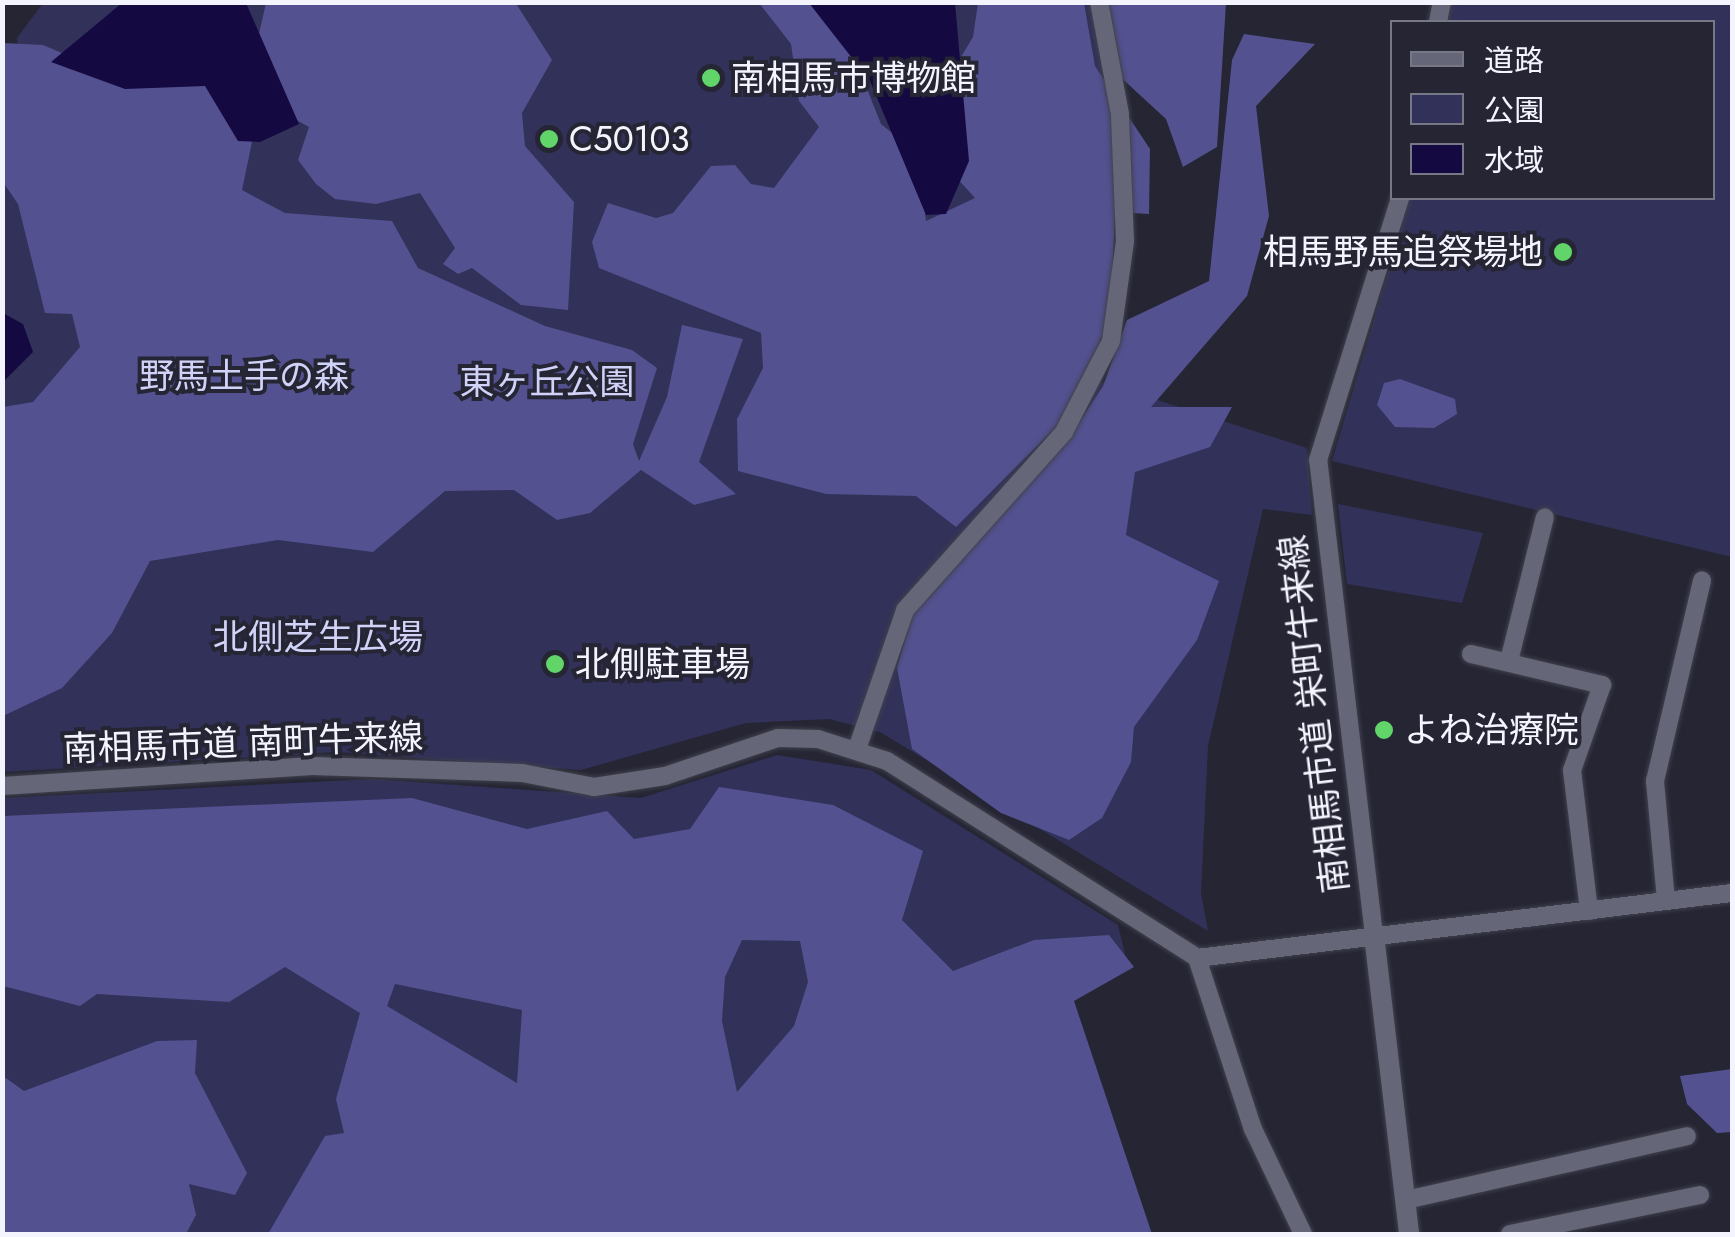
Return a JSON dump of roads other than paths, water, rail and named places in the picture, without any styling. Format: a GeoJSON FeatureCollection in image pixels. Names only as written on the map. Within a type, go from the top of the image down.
{"type":"FeatureCollection","features":[{"type":"Feature","properties":{"kind":"street"},"geometry":{"type":"LineString","coordinates":[[857,749],[905,610],[1064,432],[1111,342],[1125,241],[1120,114],[1099,2]]}},
{"type":"Feature","properties":{"kind":"street","name":"南相馬市道 栄町牛来線"},"geometry":{"type":"LineString","coordinates":[[1399,200],[1318,460],[1409,1234]]}},
{"type":"Feature","properties":{"kind":"street"},"geometry":{"type":"LineString","coordinates":[[1509,661],[1545,518]]}},
{"type":"Feature","properties":{"kind":"street"},"geometry":{"type":"LineString","coordinates":[[1666,900],[1655,781],[1702,580]]}},
{"type":"Feature","properties":{"kind":"street"},"geometry":{"type":"LineString","coordinates":[[1471,654],[1602,685],[1572,770],[1589,911]]}},
{"type":"Feature","properties":{"kind":"street","name":"南相馬市道 南町牛来線"},"geometry":{"type":"LineString","coordinates":[[2,786],[312,766],[522,773],[594,787],[665,776],[778,738],[857,749],[1198,958]]}},
{"type":"Feature","properties":{"kind":"street"},"geometry":{"type":"LineString","coordinates":[[1303,1234],[1254,1129],[1198,958],[1732,894]]}},
{"type":"Feature","properties":{"kind":"street"},"geometry":{"type":"LineString","coordinates":[[1406,1200],[1688,1136]]}},
{"type":"Feature","properties":{"kind":"street"},"geometry":{"type":"LineString","coordinates":[[1510,1234],[1700,1195]]}},
{"type":"Feature","properties":{"kind":"water"},"geometry":{"type":"Polygon","coordinates":[[[122,3],[246,3],[299,124],[260,142],[238,141],[205,86],[125,89],[51,62],[122,3]]]}},
{"type":"Feature","properties":{"kind":"water"},"geometry":{"type":"Polygon","coordinates":[[[809,3],[955,3],[969,161],[946,214],[926,215],[870,81],[809,3]]]}},
{"type":"Feature","properties":{"kind":"water"},"geometry":{"type":"Polygon","coordinates":[[[3,313],[23,324],[33,352],[3,382],[3,313]]]}},
{"type":"Feature","properties":{"kind":"place","name":"南相馬市博物館"},"geometry":{"type":"Point","coordinates":[711,78]}},
{"type":"Feature","properties":{"kind":"place","name":"C50103"},"geometry":{"type":"Point","coordinates":[549,139]}},
{"type":"Feature","properties":{"kind":"place","name":"相馬野馬追祭場地"},"geometry":{"type":"Point","coordinates":[1563,252]}},
{"type":"Feature","properties":{"kind":"place","name":"北側駐車場"},"geometry":{"type":"Point","coordinates":[555,664]}},
{"type":"Feature","properties":{"kind":"place","name":"よね治療院"},"geometry":{"type":"Point","coordinates":[1384,730]}},
{"type":"Feature","properties":{"kind":"park label","name":"野馬土手の森"},"geometry":{"type":"Point","coordinates":[244,376]}},
{"type":"Feature","properties":{"kind":"park label","name":"東ヶ丘公園"},"geometry":{"type":"Point","coordinates":[547,382]}},
{"type":"Feature","properties":{"kind":"park label","name":"北側芝生広場"},"geometry":{"type":"Point","coordinates":[318,637]}}]}
